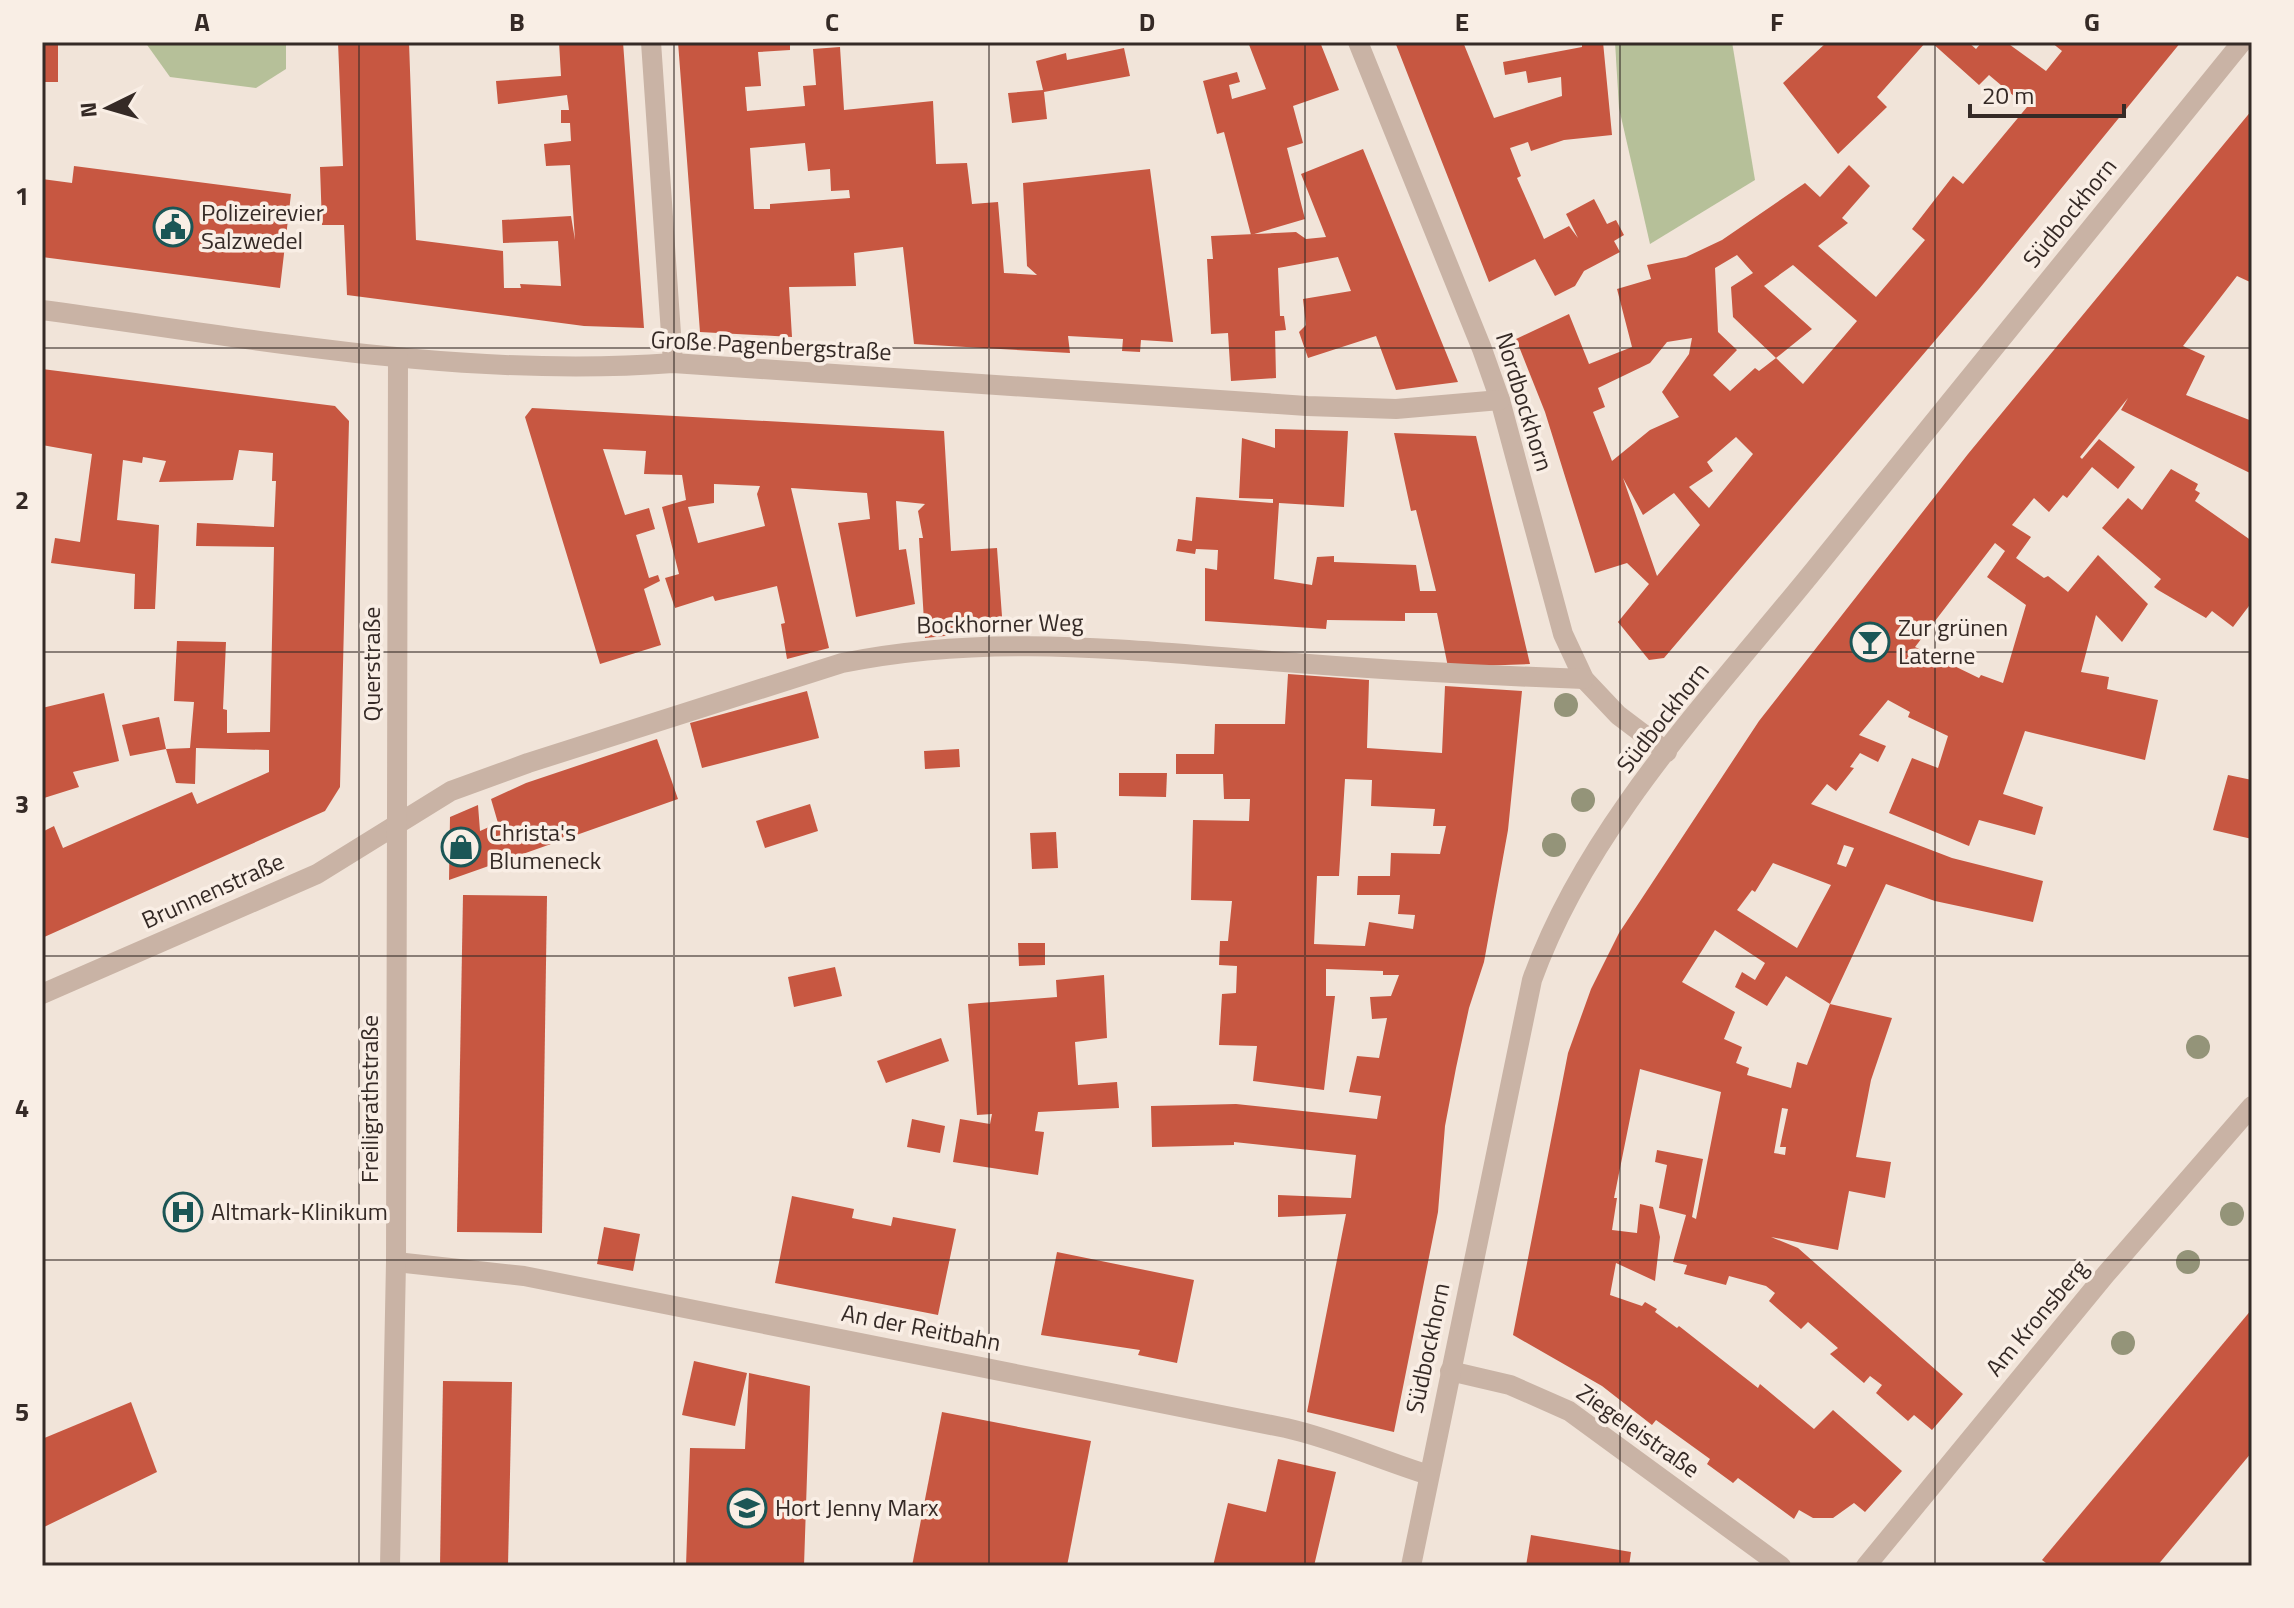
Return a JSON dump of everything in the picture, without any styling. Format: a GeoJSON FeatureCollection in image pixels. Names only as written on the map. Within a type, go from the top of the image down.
{"type":"FeatureCollection","features":[{"type":"Feature","properties":{"kind":"street"},"geometry":{"type":"LineString","coordinates":[[651,42],[673,363]]}},
{"type":"Feature","properties":{"kind":"street","name":"Nordbockhorn"},"geometry":{"type":"LineString","coordinates":[[1358,42],[1457,284],[1500,400],[1563,634],[1584,679],[1618,715],[1667,752]]}},
{"type":"Feature","properties":{"kind":"street","name":"Südbockhorn"},"geometry":{"type":"LineString","coordinates":[[1411,1566],[1532,980],[1554,921],[1574,883],[1667,752],[2242,42]]}},
{"type":"Feature","properties":{"kind":"street","name":"Große Pagenbergstraße"},"geometry":{"type":"LineString","coordinates":[[42,310],[398,358],[614,367],[673,363],[1307,406],[1396,409],[1500,400]]}},
{"type":"Feature","properties":{"kind":"street","name":"Querstraße"},"geometry":{"type":"LineString","coordinates":[[398,358],[398,825]]}},
{"type":"Feature","properties":{"kind":"street","name":"Bockhorner Weg"},"geometry":{"type":"LineString","coordinates":[[398,825],[451,791],[528,763],[842,663],[889,653],[1051,644],[1435,674],[1584,679]]}},
{"type":"Feature","properties":{"kind":"street","name":"Brunnenstraße"},"geometry":{"type":"LineString","coordinates":[[42,994],[317,874],[398,825]]}},
{"type":"Feature","properties":{"kind":"street","name":"Freiligrathstraße"},"geometry":{"type":"LineString","coordinates":[[390,1566],[396,1262],[398,825]]}},
{"type":"Feature","properties":{"kind":"street","name":"Am Kronsberg"},"geometry":{"type":"LineString","coordinates":[[1866,1566],[2106,1274],[2252,1106]]}},
{"type":"Feature","properties":{"kind":"street","name":"An der Reitbahn"},"geometry":{"type":"LineString","coordinates":[[396,1262],[524,1276],[1286,1428],[1324,1437],[1429,1475]]}},
{"type":"Feature","properties":{"kind":"street","name":"Ziegeleistraße"},"geometry":{"type":"LineString","coordinates":[[1450,1371],[1510,1385],[1569,1411],[1781,1566]]}},
{"type":"Feature","properties":{"kind":"green space"},"geometry":{"type":"Polygon","coordinates":[[[145,42],[286,42],[286,69],[256,88],[170,77],[145,42]]]}},
{"type":"Feature","properties":{"kind":"green space"},"geometry":{"type":"Polygon","coordinates":[[[1615,42],[1732,42],[1755,180],[1650,244],[1619,108],[1615,42]]]}},
{"type":"Feature","properties":{"kind":"building"},"geometry":{"type":"Polygon","coordinates":[[[42,42],[58,42],[58,82],[42,82],[42,42]]]}},
{"type":"Feature","properties":{"kind":"building"},"geometry":{"type":"Polygon","coordinates":[[[338,42],[409,42],[416,240],[503,251],[504,288],[521,288],[520,284],[561,286],[558,241],[503,243],[502,220],[571,216],[575,240],[570,165],[546,166],[544,144],[571,141],[570,123],[561,123],[561,110],[569,110],[567,95],[498,104],[496,81],[561,76],[559,42],[623,42],[644,328],[584,326],[347,295],[344,225],[322,225],[320,167],[343,166],[338,42]]]}},
{"type":"Feature","properties":{"kind":"building"},"geometry":{"type":"Polygon","coordinates":[[[678,42],[790,42],[790,50],[758,52],[761,86],[745,87],[747,111],[805,106],[803,86],[816,85],[813,49],[840,47],[844,110],[933,101],[936,164],[967,163],[972,204],[998,202],[1004,273],[1037,275],[1027,266],[1023,183],[1150,169],[1173,342],[1141,340],[1140,352],[1122,351],[1123,339],[1068,336],[1070,353],[914,344],[903,247],[854,253],[856,286],[789,287],[792,337],[700,332],[678,42]],[[805,143],[750,148],[754,209],[770,209],[770,204],[850,198],[849,190],[831,191],[830,169],[808,171],[805,143]]]}},
{"type":"Feature","properties":{"kind":"building"},"geometry":{"type":"Polygon","coordinates":[[[1248,42],[1320,42],[1339,90],[1293,106],[1303,143],[1287,148],[1305,219],[1251,235],[1224,132],[1217,134],[1203,81],[1237,72],[1240,82],[1229,85],[1232,99],[1266,89],[1248,42]]]}},
{"type":"Feature","properties":{"kind":"building"},"geometry":{"type":"Polygon","coordinates":[[[1395,42],[1463,42],[1494,118],[1562,96],[1561,77],[1528,83],[1526,71],[1505,75],[1503,62],[1582,47],[1582,42],[1603,42],[1612,135],[1564,140],[1531,151],[1528,142],[1510,148],[1521,176],[1517,178],[1544,239],[1569,226],[1578,238],[1566,214],[1594,199],[1607,224],[1616,220],[1624,235],[1614,241],[1620,252],[1584,271],[1575,286],[1555,296],[1535,259],[1489,282],[1395,42]]]}},
{"type":"Feature","properties":{"kind":"building"},"geometry":{"type":"Polygon","coordinates":[[[1827,42],[1926,42],[1877,97],[1887,107],[1838,154],[1783,83],[1827,42]]]}},
{"type":"Feature","properties":{"kind":"building"},"geometry":{"type":"Polygon","coordinates":[[[1931,42],[1968,42],[1976,49],[1982,42],[2006,42],[2046,71],[2062,51],[2051,42],[2181,42],[1979,289],[1664,658],[1649,660],[1618,622],[1649,584],[1627,563],[1595,573],[1545,412],[1516,339],[1569,314],[1589,364],[1632,347],[1617,289],[1651,279],[1647,265],[1686,257],[1722,240],[1805,183],[1820,197],[1849,165],[1870,186],[1842,218],[1848,223],[1818,246],[1876,297],[1925,240],[1912,229],[1953,176],[1963,184],[2027,107],[1989,75],[1979,85],[1931,42]],[[1737,255],[1715,268],[1718,332],[1737,350],[1713,375],[1730,391],[1755,368],[1759,371],[1776,358],[1733,317],[1731,287],[1753,273],[1737,255]],[[1793,265],[1764,286],[1812,329],[1776,358],[1803,384],[1857,321],[1793,265]],[[1692,338],[1667,342],[1650,363],[1598,388],[1605,407],[1593,412],[1612,461],[1650,430],[1679,417],[1662,392],[1689,354],[1692,338]],[[1736,437],[1707,462],[1713,471],[1689,487],[1709,508],[1753,454],[1736,437]],[[1623,478],[1657,576],[1700,525],[1674,493],[1643,515],[1623,478]]]}},
{"type":"Feature","properties":{"kind":"building"},"geometry":{"type":"Polygon","coordinates":[[[1124,48],[1130,76],[1044,92],[1047,119],[1012,123],[1008,93],[1043,90],[1036,61],[1066,53],[1067,60],[1124,48]]]}},
{"type":"Feature","properties":{"kind":"building"},"geometry":{"type":"Polygon","coordinates":[[[2252,110],[2252,278],[2250,282],[2237,276],[2183,346],[2205,356],[2186,395],[2252,421],[2252,474],[2121,410],[2128,398],[2080,457],[2082,459],[2099,439],[2135,467],[2118,489],[2092,467],[2067,498],[2063,495],[2049,512],[2034,498],[2012,525],[2031,537],[2016,558],[2044,578],[2048,576],[2068,592],[2098,555],[2148,604],[2122,642],[2096,615],[2081,672],[2109,677],[2107,689],[2158,700],[2145,760],[2025,731],[2003,794],[2043,807],[2035,835],[1979,820],[1969,846],[1889,813],[1912,758],[1938,768],[1948,736],[1908,717],[1910,712],[1888,700],[1859,735],[1886,746],[1878,762],[1860,753],[1850,767],[1854,768],[1836,791],[1827,784],[1811,804],[1952,858],[2043,881],[2033,922],[1935,901],[1886,884],[1830,1004],[1892,1018],[1871,1080],[1856,1157],[1891,1162],[1885,1198],[1849,1191],[1838,1250],[1771,1237],[1798,1248],[1963,1394],[1932,1430],[1914,1415],[1908,1421],[1876,1393],[1882,1385],[1870,1376],[1864,1383],[1830,1354],[1838,1348],[1808,1322],[1801,1329],[1769,1301],[1775,1293],[1766,1286],[1729,1276],[1726,1285],[1684,1274],[1687,1265],[1673,1262],[1686,1215],[1659,1208],[1667,1165],[1655,1162],[1657,1150],[1703,1159],[1692,1217],[1696,1219],[1721,1092],[1640,1069],[1614,1198],[1617,1198],[1612,1230],[1637,1233],[1640,1204],[1653,1207],[1660,1237],[1655,1281],[1616,1263],[1610,1295],[1642,1306],[1645,1302],[1657,1309],[1655,1312],[1677,1328],[1679,1326],[1758,1388],[1760,1384],[1814,1429],[1833,1410],[1902,1471],[1865,1512],[1854,1503],[1833,1518],[1813,1518],[1799,1510],[1794,1519],[1738,1478],[1733,1483],[1707,1464],[1710,1459],[1656,1420],[1652,1425],[1602,1386],[1513,1335],[1568,1053],[1591,989],[1619,933],[1759,721],[1968,454],[2252,110]],[[1995,543],[1915,647],[1979,678],[1981,675],[2003,683],[2026,605],[1987,577],[2005,551],[1995,543]],[[1844,845],[1837,864],[1846,867],[1854,848],[1844,845]],[[1773,863],[1755,892],[1752,890],[1737,910],[1797,948],[1831,885],[1773,863]],[[1715,930],[1682,982],[1735,1012],[1724,1039],[1742,1047],[1736,1063],[1749,1068],[1747,1075],[1791,1088],[1797,1062],[1807,1065],[1830,1004],[1786,976],[1767,1006],[1735,987],[1742,972],[1755,980],[1765,963],[1715,930]],[[1782,1108],[1774,1153],[1785,1155],[1786,1147],[1780,1147],[1788,1109],[1782,1108]]]}},
{"type":"Feature","properties":{"kind":"building"},"geometry":{"type":"Polygon","coordinates":[[[1363,149],[1458,382],[1396,390],[1376,336],[1308,358],[1299,332],[1306,325],[1303,299],[1351,291],[1338,257],[1278,268],[1280,316],[1284,316],[1286,330],[1275,331],[1276,378],[1231,381],[1228,333],[1211,334],[1207,259],[1213,259],[1211,236],[1296,232],[1306,239],[1326,237],[1301,174],[1363,149]]]}},
{"type":"Feature","properties":{"kind":"building","name":"Polizeirevier Salzwedel"},"geometry":{"type":"Polygon","coordinates":[[[74,166],[291,194],[280,288],[42,257],[42,179],[72,183],[74,166]]]}},
{"type":"Feature","properties":{"kind":"building"},"geometry":{"type":"Polygon","coordinates":[[[42,369],[335,406],[349,421],[340,787],[325,811],[42,938],[42,858],[45,857],[42,832],[54,826],[63,848],[192,792],[197,804],[269,772],[269,750],[196,748],[195,784],[176,783],[166,749],[190,748],[194,702],[174,701],[177,641],[226,642],[223,709],[227,710],[227,733],[270,732],[274,547],[196,546],[197,523],[274,527],[276,481],[272,481],[273,453],[239,450],[233,480],[159,482],[166,461],[143,457],[142,463],[123,460],[117,520],[159,525],[155,609],[134,609],[135,574],[51,563],[55,538],[80,542],[92,454],[42,445],[42,369]]]}},
{"type":"Feature","properties":{"kind":"building"},"geometry":{"type":"Polygon","coordinates":[[[532,408],[944,431],[951,551],[997,548],[1003,630],[925,638],[919,538],[923,538],[918,511],[925,504],[896,501],[899,550],[906,549],[915,604],[856,617],[838,523],[870,519],[867,493],[791,488],[829,648],[787,659],[781,624],[785,623],[777,586],[715,601],[713,596],[675,608],[665,578],[679,574],[662,507],[686,500],[682,475],[644,474],[646,451],[603,449],[625,515],[649,508],[655,529],[636,535],[649,578],[658,575],[660,581],[644,589],[661,645],[600,664],[525,417],[532,408]],[[714,484],[714,503],[688,507],[698,543],[765,526],[757,494],[760,486],[714,484]]]}},
{"type":"Feature","properties":{"kind":"building"},"geometry":{"type":"Polygon","coordinates":[[[1275,429],[1348,431],[1344,507],[1279,503],[1274,579],[1312,585],[1317,557],[1334,556],[1334,562],[1416,565],[1420,591],[1436,591],[1416,510],[1411,511],[1394,433],[1476,436],[1530,664],[1448,667],[1437,613],[1405,613],[1405,621],[1327,620],[1326,629],[1205,621],[1205,568],[1217,570],[1218,550],[1196,549],[1195,554],[1176,551],[1178,539],[1192,541],[1196,497],[1273,503],[1273,499],[1239,498],[1242,438],[1275,448],[1275,429]]]}},
{"type":"Feature","properties":{"kind":"building"},"geometry":{"type":"Polygon","coordinates":[[[2171,469],[2198,484],[2195,490],[2200,493],[2195,501],[2252,541],[2252,602],[2233,627],[2212,611],[2206,618],[2154,587],[2161,579],[2102,528],[2128,498],[2142,510],[2171,469]]]}},
{"type":"Feature","properties":{"kind":"building"},"geometry":{"type":"Polygon","coordinates":[[[1288,674],[1369,680],[1367,748],[1442,753],[1445,686],[1522,691],[1508,830],[1484,962],[1469,1008],[1445,1126],[1438,1212],[1394,1432],[1307,1412],[1346,1214],[1278,1217],[1278,1195],[1351,1198],[1356,1155],[1234,1142],[1234,1145],[1152,1147],[1151,1106],[1236,1104],[1377,1119],[1381,1096],[1349,1092],[1357,1056],[1379,1058],[1387,1018],[1372,1019],[1370,997],[1391,996],[1399,975],[1383,975],[1383,971],[1326,969],[1326,996],[1335,996],[1324,1090],[1253,1081],[1257,1046],[1219,1045],[1222,994],[1236,993],[1237,966],[1219,965],[1220,941],[1228,941],[1232,901],[1191,900],[1193,820],[1249,821],[1250,799],[1224,799],[1223,774],[1176,774],[1176,754],[1214,754],[1215,724],[1285,724],[1288,674]],[[1345,779],[1339,876],[1317,876],[1314,944],[1365,946],[1369,922],[1413,929],[1415,915],[1398,914],[1400,895],[1357,895],[1358,876],[1390,876],[1391,853],[1440,854],[1446,826],[1433,826],[1435,809],[1371,806],[1372,780],[1345,779]]]}},
{"type":"Feature","properties":{"kind":"building"},"geometry":{"type":"Polygon","coordinates":[[[807,691],[819,738],[702,768],[690,723],[807,691]]]}},
{"type":"Feature","properties":{"kind":"building"},"geometry":{"type":"Polygon","coordinates":[[[104,693],[119,761],[73,772],[79,787],[44,798],[42,708],[104,693]]]}},
{"type":"Feature","properties":{"kind":"building"},"geometry":{"type":"Polygon","coordinates":[[[159,717],[166,749],[130,756],[122,725],[159,717]]]}},
{"type":"Feature","properties":{"kind":"building"},"geometry":{"type":"Polygon","coordinates":[[[657,739],[678,799],[449,880],[450,817],[478,805],[480,831],[498,823],[491,799],[526,783],[657,739]]]}},
{"type":"Feature","properties":{"kind":"building"},"geometry":{"type":"Polygon","coordinates":[[[959,749],[960,767],[925,769],[924,751],[959,749]]]}},
{"type":"Feature","properties":{"kind":"building"},"geometry":{"type":"Polygon","coordinates":[[[1119,773],[1167,773],[1166,797],[1119,796],[1119,773]]]}},
{"type":"Feature","properties":{"kind":"building"},"geometry":{"type":"Polygon","coordinates":[[[2228,775],[2252,780],[2252,839],[2213,830],[2228,775]]]}},
{"type":"Feature","properties":{"kind":"building"},"geometry":{"type":"Polygon","coordinates":[[[810,804],[818,831],[765,848],[756,821],[810,804]]]}},
{"type":"Feature","properties":{"kind":"building"},"geometry":{"type":"Polygon","coordinates":[[[1056,832],[1058,868],[1032,869],[1030,833],[1056,832]]]}},
{"type":"Feature","properties":{"kind":"building"},"geometry":{"type":"Polygon","coordinates":[[[463,895],[547,896],[542,1233],[457,1232],[463,895]]]}},
{"type":"Feature","properties":{"kind":"building"},"geometry":{"type":"Polygon","coordinates":[[[1018,943],[1045,943],[1045,965],[1019,966],[1018,943]]]}},
{"type":"Feature","properties":{"kind":"building"},"geometry":{"type":"Polygon","coordinates":[[[835,967],[842,996],[794,1007],[788,977],[835,967]]]}},
{"type":"Feature","properties":{"kind":"building"},"geometry":{"type":"Polygon","coordinates":[[[1104,975],[1107,1038],[1075,1042],[1078,1085],[1117,1082],[1119,1108],[1038,1112],[1035,1131],[1044,1132],[1038,1175],[953,1162],[960,1119],[990,1124],[992,1114],[977,1115],[968,1004],[1057,997],[1056,980],[1104,975]]]}},
{"type":"Feature","properties":{"kind":"building"},"geometry":{"type":"Polygon","coordinates":[[[941,1038],[949,1061],[886,1083],[877,1061],[941,1038]]]}},
{"type":"Feature","properties":{"kind":"building"},"geometry":{"type":"Polygon","coordinates":[[[912,1119],[945,1126],[940,1153],[907,1147],[912,1119]]]}},
{"type":"Feature","properties":{"kind":"building"},"geometry":{"type":"Polygon","coordinates":[[[792,1196],[854,1209],[852,1218],[891,1226],[893,1217],[956,1229],[938,1315],[775,1283],[792,1196]]]}},
{"type":"Feature","properties":{"kind":"building"},"geometry":{"type":"Polygon","coordinates":[[[604,1227],[640,1234],[633,1271],[597,1264],[604,1227]]]}},
{"type":"Feature","properties":{"kind":"building"},"geometry":{"type":"Polygon","coordinates":[[[1057,1252],[1194,1280],[1177,1363],[1138,1355],[1140,1350],[1041,1335],[1057,1252]]]}},
{"type":"Feature","properties":{"kind":"building"},"geometry":{"type":"Polygon","coordinates":[[[2252,1309],[2252,1452],[2157,1566],[2050,1566],[2042,1560],[2252,1309]]]}},
{"type":"Feature","properties":{"kind":"building"},"geometry":{"type":"Polygon","coordinates":[[[694,1361],[747,1373],[735,1426],[682,1415],[694,1361]]]}},
{"type":"Feature","properties":{"kind":"building","name":"Hort Jenny Marx"},"geometry":{"type":"Polygon","coordinates":[[[749,1373],[810,1386],[804,1566],[686,1566],[690,1448],[745,1449],[749,1373]]]}},
{"type":"Feature","properties":{"kind":"building"},"geometry":{"type":"Polygon","coordinates":[[[443,1381],[512,1382],[508,1566],[440,1566],[443,1381]]]}},
{"type":"Feature","properties":{"kind":"building"},"geometry":{"type":"Polygon","coordinates":[[[131,1402],[157,1472],[42,1528],[42,1439],[131,1402]]]}},
{"type":"Feature","properties":{"kind":"building"},"geometry":{"type":"Polygon","coordinates":[[[942,1412],[1091,1441],[1067,1566],[912,1566],[942,1412]]]}},
{"type":"Feature","properties":{"kind":"building"},"geometry":{"type":"Polygon","coordinates":[[[1278,1459],[1336,1472],[1314,1566],[1213,1566],[1228,1503],[1266,1512],[1278,1459]]]}},
{"type":"Feature","properties":{"kind":"building"},"geometry":{"type":"Polygon","coordinates":[[[1531,1535],[1631,1552],[1629,1566],[1526,1566],[1531,1535]]]}},
{"type":"Feature","properties":{"kind":"place","name":"Polizeirevier Salzwedel"},"geometry":{"type":"Point","coordinates":[173,227]}},
{"type":"Feature","properties":{"kind":"place","name":"Zur grünen Laterne"},"geometry":{"type":"Point","coordinates":[1870,642]}},
{"type":"Feature","properties":{"kind":"place","name":"Christa's Blumeneck"},"geometry":{"type":"Point","coordinates":[461,847]}},
{"type":"Feature","properties":{"kind":"place","name":"Altmark-Klinikum"},"geometry":{"type":"Point","coordinates":[183,1212]}},
{"type":"Feature","properties":{"kind":"place","name":"Hort Jenny Marx"},"geometry":{"type":"Point","coordinates":[747,1508]}}]}
